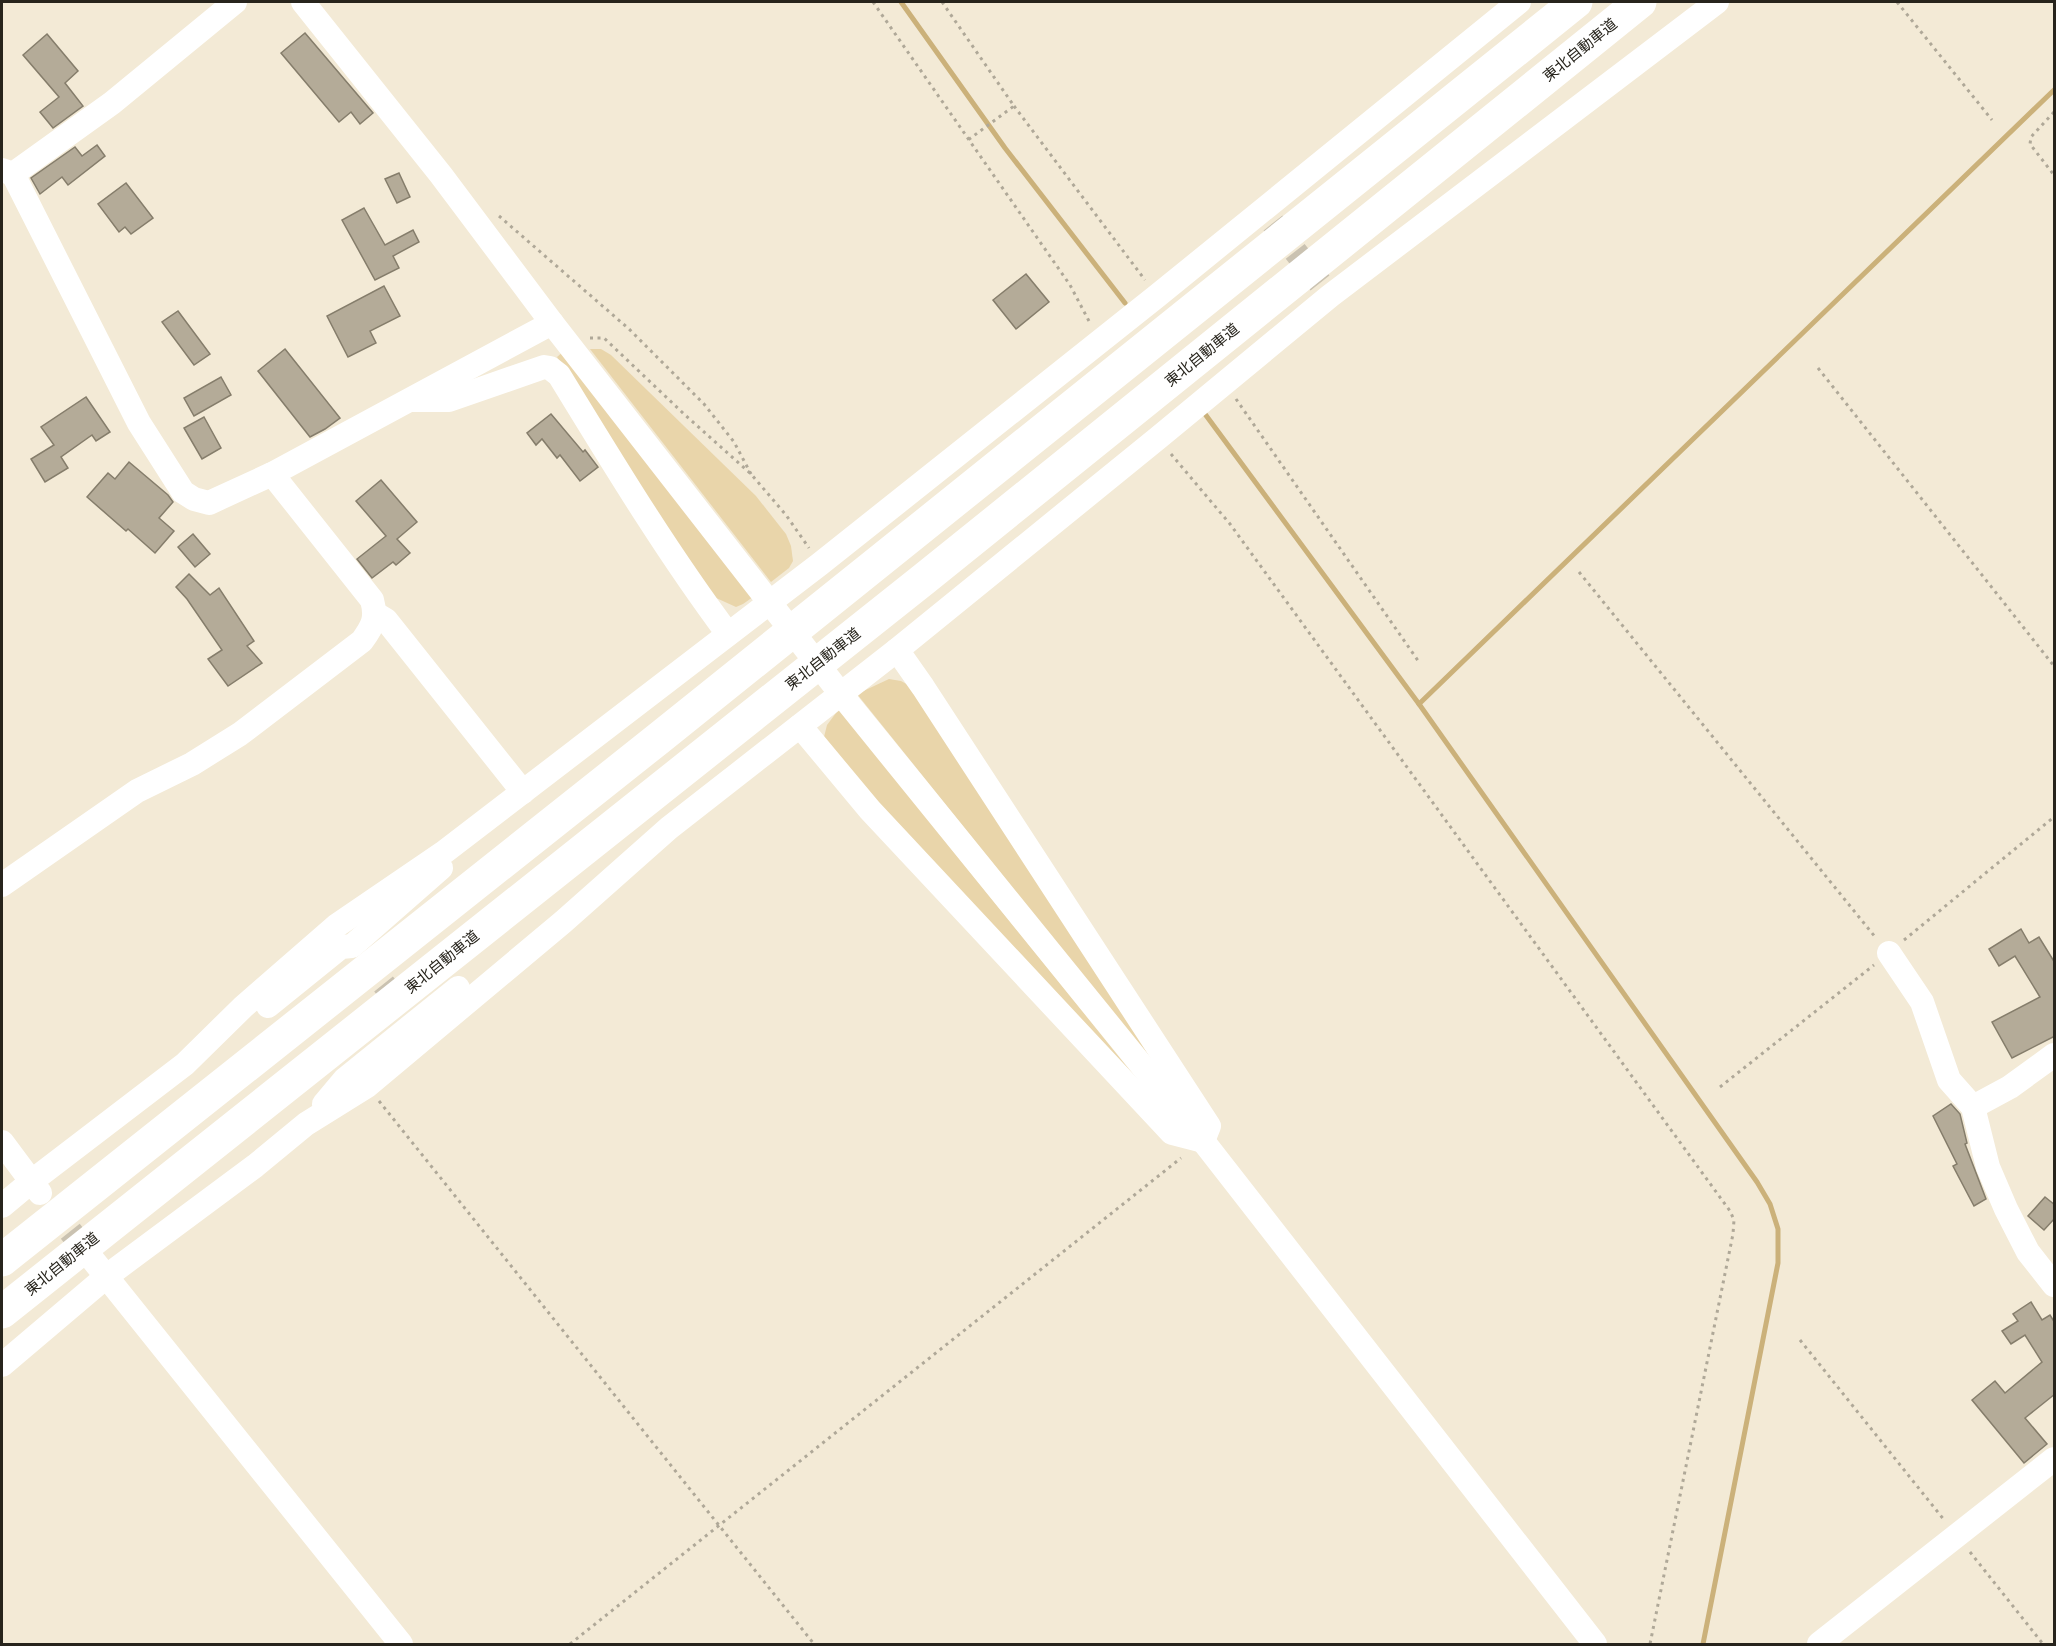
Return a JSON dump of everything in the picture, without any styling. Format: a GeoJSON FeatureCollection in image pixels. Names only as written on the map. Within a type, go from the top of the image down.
{"type":"FeatureCollection","features":[{"type":"Feature","properties":{"kind":"highway"},"geometry":{"type":"LineString","coordinates":[[2,1260],[658,739],[1576,2]]}},
{"type":"Feature","properties":{"kind":"highway","name":"東北自動車道"},"geometry":{"type":"LineString","coordinates":[[2,1312],[924,579],[1640,2]]}},
{"type":"Feature","properties":{"kind":"street"},"geometry":{"type":"LineString","coordinates":[[235,2],[112,103],[7,172],[139,423],[183,492],[194,500],[209,502],[272,474],[408,400],[558,331]]}},
{"type":"Feature","properties":{"kind":"street"},"geometry":{"type":"LineString","coordinates":[[303,2],[441,175],[558,331],[844,698],[1203,1140],[1595,1644]]}},
{"type":"Feature","properties":{"kind":"street"},"geometry":{"type":"LineString","coordinates":[[185,1064],[243,1007],[336,926],[443,853],[820,564],[1157,296],[1268,216],[1519,2]]}},
{"type":"Feature","properties":{"kind":"street"},"geometry":{"type":"LineString","coordinates":[[2,1365],[100,1268],[255,1166],[306,1124],[367,1086],[563,922],[669,828],[897,650],[1158,438],[1224,383],[1325,290],[1717,2]]}},
{"type":"Feature","properties":{"kind":"street"},"geometry":{"type":"LineString","coordinates":[[408,400],[449,400],[544,367],[550,368],[559,375],[688,579],[728,634]]}},
{"type":"Feature","properties":{"kind":"street"},"geometry":{"type":"LineString","coordinates":[[2,885],[137,791],[192,764],[240,734],[362,641],[373,625],[376,614],[372,600],[272,474]]}},
{"type":"Feature","properties":{"kind":"street"},"geometry":{"type":"LineString","coordinates":[[376,614],[386,620],[523,792]]}},
{"type":"Feature","properties":{"kind":"street"},"geometry":{"type":"LineString","coordinates":[[897,650],[1209,1126],[1203,1140]]}},
{"type":"Feature","properties":{"kind":"street"},"geometry":{"type":"LineString","coordinates":[[800,726],[870,810],[1172,1133],[1203,1140]]}},
{"type":"Feature","properties":{"kind":"street"},"geometry":{"type":"LineString","coordinates":[[2,1206],[36,1187],[185,1064],[270,1005],[342,946],[354,948],[440,870],[443,853]]}},
{"type":"Feature","properties":{"kind":"street"},"geometry":{"type":"LineString","coordinates":[[306,1124],[345,1079],[411,1018],[484,967],[563,922]]}},
{"type":"Feature","properties":{"kind":"street"},"geometry":{"type":"LineString","coordinates":[[1888,953],[1922,1002],[1949,1080],[1973,1107],[1988,1167],[2006,1209],[2028,1252],[2055,1286]]}},
{"type":"Feature","properties":{"kind":"street"},"geometry":{"type":"LineString","coordinates":[[1973,1107],[2010,1087],[2055,1055]]}},
{"type":"Feature","properties":{"kind":"street"},"geometry":{"type":"LineString","coordinates":[[2,1142],[36,1187]]}},
{"type":"Feature","properties":{"kind":"street"},"geometry":{"type":"LineString","coordinates":[[100,1268],[401,1644]]}},
{"type":"Feature","properties":{"kind":"street"},"geometry":{"type":"LineString","coordinates":[[1819,1644],[2055,1459]]}},
{"type":"Feature","properties":{"kind":"path"},"geometry":{"type":"LineString","coordinates":[[873,2],[1070,285],[1100,341]]}},
{"type":"Feature","properties":{"kind":"path"},"geometry":{"type":"LineString","coordinates":[[942,2],[1014,106],[1157,296]]}},
{"type":"Feature","properties":{"kind":"path"},"geometry":{"type":"LineString","coordinates":[[1897,2],[1992,120]]}},
{"type":"Feature","properties":{"kind":"path"},"geometry":{"type":"LineString","coordinates":[[969,140],[1014,106]]}},
{"type":"Feature","properties":{"kind":"path"},"geometry":{"type":"LineString","coordinates":[[2055,112],[2031,137],[2030,144],[2055,175]]}},
{"type":"Feature","properties":{"kind":"path"},"geometry":{"type":"LineString","coordinates":[[496,214],[629,329],[704,404],[734,442],[751,474]]}},
{"type":"Feature","properties":{"kind":"path"},"geometry":{"type":"LineString","coordinates":[[558,331],[604,338],[751,474],[786,515],[820,564]]}},
{"type":"Feature","properties":{"kind":"path"},"geometry":{"type":"LineString","coordinates":[[1818,368],[2055,666]]}},
{"type":"Feature","properties":{"kind":"path"},"geometry":{"type":"LineString","coordinates":[[1224,383],[1419,662]]}},
{"type":"Feature","properties":{"kind":"path"},"geometry":{"type":"LineString","coordinates":[[1158,438],[1230,524],[1730,1210],[1734,1220],[1733,1234],[1650,1644]]}},
{"type":"Feature","properties":{"kind":"path"},"geometry":{"type":"LineString","coordinates":[[1578,572],[1888,953]]}},
{"type":"Feature","properties":{"kind":"path"},"geometry":{"type":"LineString","coordinates":[[1720,1087],[2055,817]]}},
{"type":"Feature","properties":{"kind":"path"},"geometry":{"type":"LineString","coordinates":[[367,1086],[813,1644]]}},
{"type":"Feature","properties":{"kind":"path"},"geometry":{"type":"LineString","coordinates":[[570,1644],[1203,1140]]}},
{"type":"Feature","properties":{"kind":"path"},"geometry":{"type":"LineString","coordinates":[[1800,1340],[2043,1644]]}},
{"type":"Feature","properties":{"kind":"shaded area"},"geometry":{"type":"Polygon","coordinates":[[[590,349],[601,349],[611,355],[756,496],[786,534],[791,546],[793,561],[789,568],[771,582],[590,349]]]}},
{"type":"Feature","properties":{"kind":"shaded area"},"geometry":{"type":"Polygon","coordinates":[[[564,351],[753,597],[736,607],[714,597],[672,540],[557,357],[564,351]]]}},
{"type":"Feature","properties":{"kind":"shaded area"},"geometry":{"type":"Polygon","coordinates":[[[889,679],[901,681],[910,686],[1186,1104],[857,694],[889,679]]]}},
{"type":"Feature","properties":{"kind":"shaded area"},"geometry":{"type":"Polygon","coordinates":[[[839,709],[1169,1119],[870,800],[824,737],[827,725],[839,709]]]}},
{"type":"Feature","properties":{"kind":"building"},"geometry":{"type":"Polygon","coordinates":[[[305,33],[373,113],[360,124],[351,112],[339,122],[281,53],[305,33]]]}},
{"type":"Feature","properties":{"kind":"building"},"geometry":{"type":"Polygon","coordinates":[[[47,34],[78,71],[65,83],[83,106],[53,128],[40,112],[59,97],[23,55],[47,34]]]}},
{"type":"Feature","properties":{"kind":"building"},"geometry":{"type":"Polygon","coordinates":[[[97,145],[105,156],[68,185],[62,177],[40,194],[31,178],[75,147],[82,156],[97,145]]]}},
{"type":"Feature","properties":{"kind":"building"},"geometry":{"type":"Polygon","coordinates":[[[399,173],[410,197],[397,203],[385,179],[399,173]]]}},
{"type":"Feature","properties":{"kind":"building"},"geometry":{"type":"Polygon","coordinates":[[[126,183],[153,218],[131,234],[125,227],[119,232],[98,204],[126,183]]]}},
{"type":"Feature","properties":{"kind":"building"},"geometry":{"type":"Polygon","coordinates":[[[364,208],[385,245],[413,230],[419,242],[393,256],[399,268],[375,280],[342,220],[364,208]]]}},
{"type":"Feature","properties":{"kind":"building"},"geometry":{"type":"Polygon","coordinates":[[[1026,274],[1049,302],[1016,329],[993,300],[1026,274]]]}},
{"type":"Feature","properties":{"kind":"building"},"geometry":{"type":"Polygon","coordinates":[[[384,286],[400,316],[370,331],[376,343],[348,357],[327,316],[384,286]]]}},
{"type":"Feature","properties":{"kind":"building"},"geometry":{"type":"Polygon","coordinates":[[[178,311],[210,354],[194,365],[162,322],[178,311]]]}},
{"type":"Feature","properties":{"kind":"building"},"geometry":{"type":"Polygon","coordinates":[[[285,349],[340,418],[310,437],[258,371],[285,349]]]}},
{"type":"Feature","properties":{"kind":"building"},"geometry":{"type":"Polygon","coordinates":[[[221,377],[231,395],[194,416],[184,398],[221,377]]]}},
{"type":"Feature","properties":{"kind":"building"},"geometry":{"type":"Polygon","coordinates":[[[86,397],[110,432],[96,441],[92,435],[61,457],[68,468],[45,482],[31,459],[54,445],[41,427],[86,397]]]}},
{"type":"Feature","properties":{"kind":"building"},"geometry":{"type":"Polygon","coordinates":[[[551,414],[598,467],[580,481],[560,455],[557,458],[542,439],[536,445],[527,433],[551,414]]]}},
{"type":"Feature","properties":{"kind":"building"},"geometry":{"type":"Polygon","coordinates":[[[204,417],[221,448],[202,459],[184,428],[204,417]]]}},
{"type":"Feature","properties":{"kind":"building"},"geometry":{"type":"Polygon","coordinates":[[[129,462],[168,495],[173,502],[159,518],[174,531],[155,553],[87,497],[108,473],[115,479],[129,462]]]}},
{"type":"Feature","properties":{"kind":"building"},"geometry":{"type":"Polygon","coordinates":[[[381,480],[417,522],[397,539],[410,553],[396,565],[393,562],[372,578],[357,559],[386,536],[356,501],[381,480]]]}},
{"type":"Feature","properties":{"kind":"building"},"geometry":{"type":"Polygon","coordinates":[[[193,534],[210,554],[195,567],[178,547],[193,534]]]}},
{"type":"Feature","properties":{"kind":"building"},"geometry":{"type":"Polygon","coordinates":[[[189,574],[210,595],[219,588],[254,641],[247,646],[262,663],[228,686],[208,659],[222,650],[187,599],[176,587],[189,574]]]}},
{"type":"Feature","properties":{"kind":"building"},"geometry":{"type":"Polygon","coordinates":[[[2021,929],[2029,943],[2039,937],[2055,963],[2055,1036],[2012,1058],[1992,1022],[2040,997],[2015,956],[1999,966],[1989,949],[2021,929]]]}},
{"type":"Feature","properties":{"kind":"building"},"geometry":{"type":"Polygon","coordinates":[[[1951,1104],[1960,1114],[1967,1143],[1965,1144],[1986,1199],[1974,1206],[1953,1166],[1957,1164],[1933,1116],[1951,1104]]]}},
{"type":"Feature","properties":{"kind":"building"},"geometry":{"type":"Polygon","coordinates":[[[2045,1197],[2055,1205],[2055,1218],[2044,1230],[2028,1216],[2045,1197]]]}},
{"type":"Feature","properties":{"kind":"building"},"geometry":{"type":"Polygon","coordinates":[[[2031,1302],[2042,1320],[2050,1315],[2055,1323],[2055,1394],[2025,1418],[2047,1444],[2024,1463],[1972,1400],[1995,1381],[2005,1393],[2042,1362],[2025,1335],[2011,1344],[2002,1331],[2018,1321],[2013,1314],[2031,1302]]]}},
{"type":"Feature","properties":{"kind":"waterway"},"geometry":{"type":"LineString","coordinates":[[901,2],[1005,148],[1125,303]]}},
{"type":"Feature","properties":{"kind":"waterway"},"geometry":{"type":"LineString","coordinates":[[1419,704],[2054,90]]}},
{"type":"Feature","properties":{"kind":"waterway"},"geometry":{"type":"LineString","coordinates":[[1205,414],[1419,704],[1757,1182],[1770,1204],[1778,1229],[1778,1263],[1703,1644]]}},
{"type":"Feature","properties":{"kind":"tunnel"},"geometry":{"type":"LineString","coordinates":[[1273,223],[1320,283]]}},
{"type":"Feature","properties":{"kind":"tunnel"},"geometry":{"type":"LineString","coordinates":[[361,956],[406,1012]]}},
{"type":"Feature","properties":{"kind":"tunnel"},"geometry":{"type":"LineString","coordinates":[[48,1203],[93,1260]]}}]}
